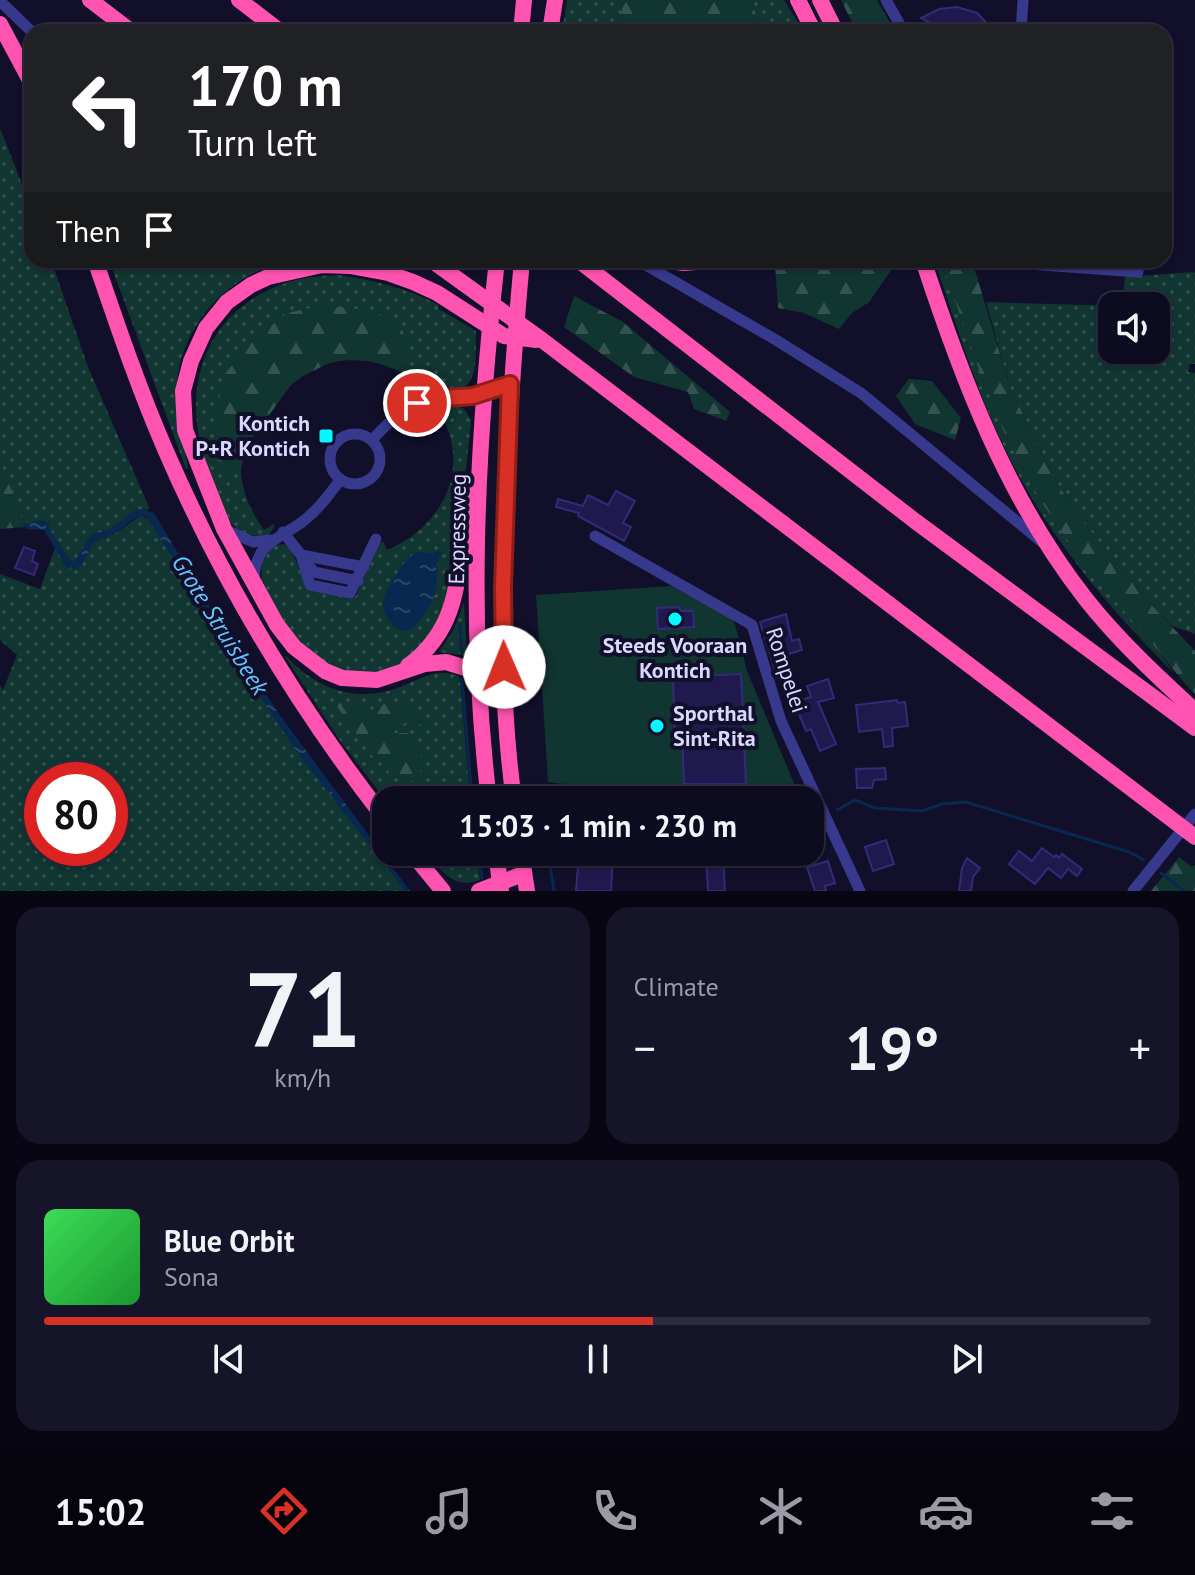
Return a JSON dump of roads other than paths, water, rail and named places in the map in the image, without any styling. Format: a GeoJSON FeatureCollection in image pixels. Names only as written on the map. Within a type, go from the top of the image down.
{"type":"FeatureCollection","features":[{"type":"Feature","properties":{"kind":"highway"},"geometry":{"type":"LineString","coordinates":[[90,0],[122,24]]}},
{"type":"Feature","properties":{"kind":"highway"},"geometry":{"type":"LineString","coordinates":[[239,0],[270,24]]}},
{"type":"Feature","properties":{"kind":"highway"},"geometry":{"type":"LineString","coordinates":[[522,24],[524,0]]}},
{"type":"Feature","properties":{"kind":"highway"},"geometry":{"type":"LineString","coordinates":[[544,24],[546,0]]}},
{"type":"Feature","properties":{"kind":"highway"},"geometry":{"type":"LineString","coordinates":[[551,24],[555,0]]}},
{"type":"Feature","properties":{"kind":"highway"},"geometry":{"type":"LineString","coordinates":[[798,0],[810,24]]}},
{"type":"Feature","properties":{"kind":"highway"},"geometry":{"type":"LineString","coordinates":[[820,0],[832,24]]}},
{"type":"Feature","properties":{"kind":"highway"},"geometry":{"type":"LineString","coordinates":[[0,24],[24,69]]}},
{"type":"Feature","properties":{"kind":"highway"},"geometry":{"type":"LineString","coordinates":[[98,268],[148,408],[212,551],[299,699],[372,801]]}},
{"type":"Feature","properties":{"kind":"highway"},"geometry":{"type":"LineString","coordinates":[[296,268],[251,285],[227,302],[206,328],[191,361],[183,391],[185,430],[224,529],[281,632],[294,647],[325,671],[358,681],[377,680],[446,662],[478,672],[504,694]]}},
{"type":"Feature","properties":{"kind":"highway"},"geometry":{"type":"LineString","coordinates":[[361,268],[413,282],[447,299],[504,336],[542,340]]}},
{"type":"Feature","properties":{"kind":"highway"},"geometry":{"type":"LineString","coordinates":[[441,268],[542,340],[1195,837]]}},
{"type":"Feature","properties":{"kind":"highway","name":"Expressweg"},"geometry":{"type":"LineString","coordinates":[[488,786],[478,672],[477,578],[480,467],[496,268]]}},
{"type":"Feature","properties":{"kind":"highway"},"geometry":{"type":"LineString","coordinates":[[513,786],[504,694],[503,587],[510,384],[521,268]]}},
{"type":"Feature","properties":{"kind":"highway"},"geometry":{"type":"LineString","coordinates":[[588,268],[915,521],[1195,728]]}},
{"type":"Feature","properties":{"kind":"highway"},"geometry":{"type":"LineString","coordinates":[[926,268],[975,403],[1021,503],[1086,600],[1195,711]]}},
{"type":"Feature","properties":{"kind":"highway"},"geometry":{"type":"LineString","coordinates":[[485,391],[510,384]]}},
{"type":"Feature","properties":{"kind":"highway"},"geometry":{"type":"LineString","coordinates":[[399,673],[426,651],[439,635],[449,614],[458,585],[470,485],[480,467]]}},
{"type":"Feature","properties":{"kind":"highway"},"geometry":{"type":"LineString","coordinates":[[423,866],[440,887],[455,891]]}},
{"type":"Feature","properties":{"kind":"highway"},"geometry":{"type":"LineString","coordinates":[[498,866],[501,887]]}},
{"type":"Feature","properties":{"kind":"highway"},"geometry":{"type":"LineString","coordinates":[[522,866],[527,891]]}},
{"type":"Feature","properties":{"kind":"highway"},"geometry":{"type":"LineString","coordinates":[[479,891],[501,887],[523,874]]}},
{"type":"Feature","properties":{"kind":"street"},"geometry":{"type":"LineString","coordinates":[[886,0],[900,24]]}},
{"type":"Feature","properties":{"kind":"street"},"geometry":{"type":"LineString","coordinates":[[1022,24],[1023,0]]}},
{"type":"Feature","properties":{"kind":"street"},"geometry":{"type":"LineString","coordinates":[[0,1],[24,24]]}},
{"type":"Feature","properties":{"kind":"street"},"geometry":{"type":"LineString","coordinates":[[379,268],[388,273]]}},
{"type":"Feature","properties":{"kind":"street"},"geometry":{"type":"LineString","coordinates":[[651,268],[861,393],[1050,549]]}},
{"type":"Feature","properties":{"kind":"street"},"geometry":{"type":"LineString","coordinates":[[372,440],[409,405],[430,399],[473,396],[485,391]]}},
{"type":"Feature","properties":{"kind":"street"},"geometry":{"type":"LineString","coordinates":[[356,434],[372,440],[380,453],[381,464],[376,475],[361,485],[340,480],[334,474],[330,461],[335,444],[341,438],[356,434]]}},
{"type":"Feature","properties":{"kind":"street"},"geometry":{"type":"LineString","coordinates":[[254,585],[257,560],[271,540],[302,522],[325,501],[340,480]]}},
{"type":"Feature","properties":{"kind":"street"},"geometry":{"type":"LineString","coordinates":[[224,529],[253,542],[271,540]]}},
{"type":"Feature","properties":{"kind":"street"},"geometry":{"type":"LineString","coordinates":[[283,532],[314,572],[358,581],[376,539]]}},
{"type":"Feature","properties":{"kind":"street","name":"Rompelei"},"geometry":{"type":"LineString","coordinates":[[595,536],[752,625],[781,721],[860,891]]}},
{"type":"Feature","properties":{"kind":"street"},"geometry":{"type":"LineString","coordinates":[[301,555],[364,567]]}},
{"type":"Feature","properties":{"kind":"street"},"geometry":{"type":"LineString","coordinates":[[1133,891],[1195,814]]}},
{"type":"Feature","properties":{"kind":"water"},"geometry":{"type":"Polygon","coordinates":[[[142,509],[154,513],[279,714],[372,840],[372,849],[299,755],[237,663],[147,517],[137,517],[118,532],[94,541],[81,566],[75,570],[66,567],[44,530],[26,529],[24,524],[41,520],[48,523],[55,539],[73,563],[92,535],[111,529],[133,511],[142,509]]]}},
{"type":"Feature","properties":{"kind":"water"},"geometry":{"type":"Polygon","coordinates":[[[440,550],[442,553],[437,564],[433,598],[420,620],[408,630],[401,631],[389,620],[383,606],[390,585],[411,556],[440,550]]]}},
{"type":"Feature","properties":{"kind":"water"},"geometry":{"type":"Polygon","coordinates":[[[386,866],[391,866],[410,891],[405,891],[386,866]]]}},
{"type":"Feature","properties":{"kind":"waterway"},"geometry":{"type":"LineString","coordinates":[[460,624],[461,652]]}},
{"type":"Feature","properties":{"kind":"waterway"},"geometry":{"type":"LineString","coordinates":[[462,679],[471,786]]}},
{"type":"Feature","properties":{"kind":"waterway","name":"Grote Struisbeek"},"geometry":{"type":"LineString","coordinates":[[837,810],[855,800],[875,808],[922,811],[942,804],[966,802],[1129,852],[1144,860]]}},
{"type":"Feature","properties":{"kind":"waterway"},"geometry":{"type":"LineString","coordinates":[[480,866],[482,878]]}},
{"type":"Feature","properties":{"kind":"waterway","name":"Grote Struisbeek"},"geometry":{"type":"LineString","coordinates":[[550,866],[554,891]]}},
{"type":"Feature","properties":{"kind":"waterway","name":"Grote Struisbeek"},"geometry":{"type":"LineString","coordinates":[[1161,873],[1184,891]]}},
{"type":"Feature","properties":{"kind":"place","name":"Kontich P+R Kontich"},"geometry":{"type":"Point","coordinates":[326,436]}},
{"type":"Feature","properties":{"kind":"place","name":"Steeds Vooraan Kontich"},"geometry":{"type":"Point","coordinates":[675,619]}},
{"type":"Feature","properties":{"kind":"place","name":"Sporthal Sint-Rita"},"geometry":{"type":"Point","coordinates":[657,726]}}]}
